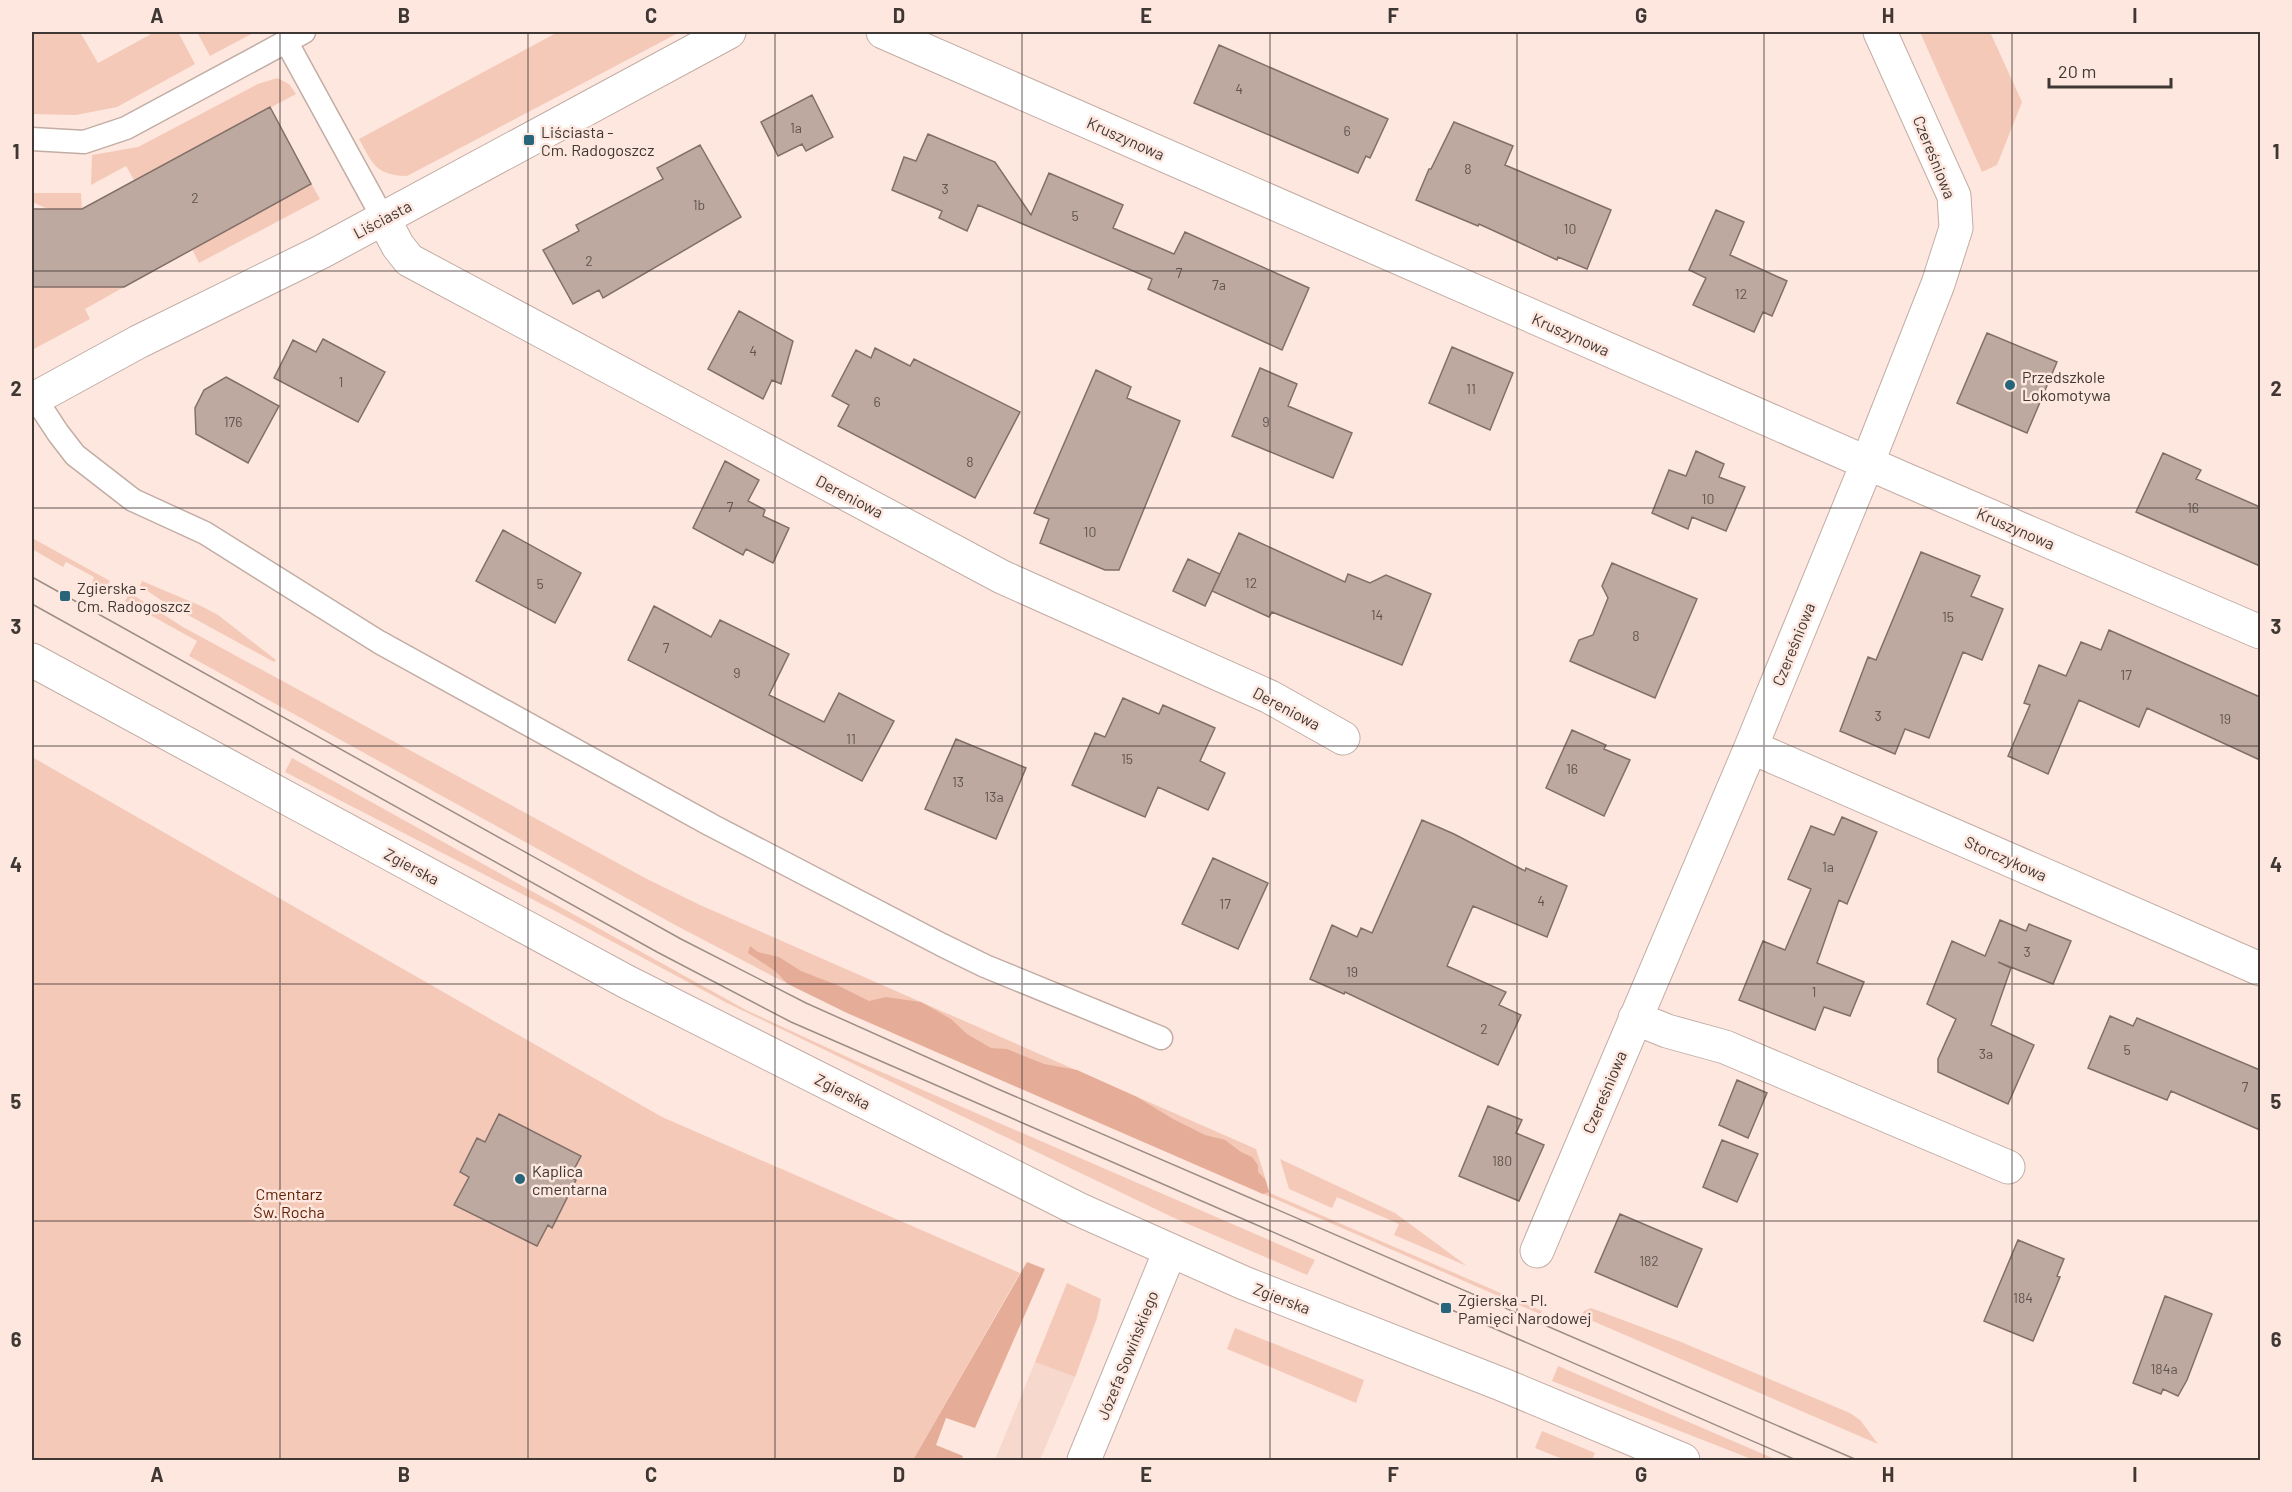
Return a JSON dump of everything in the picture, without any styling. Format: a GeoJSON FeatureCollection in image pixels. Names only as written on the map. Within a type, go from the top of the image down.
{"type":"FeatureCollection","features":[{"type":"Feature","properties":{"kind":"street","name":"Liściasta"},"geometry":{"type":"LineString","coordinates":[[33,399],[138,342],[321,252],[729,32]]}},
{"type":"Feature","properties":{"kind":"street","name":"Kruszynowa"},"geometry":{"type":"LineString","coordinates":[[883,32],[1867,464],[2260,632]]}},
{"type":"Feature","properties":{"kind":"street","name":"Czereśniowa"},"geometry":{"type":"LineString","coordinates":[[1537,1251],[1751,747],[1867,464],[1938,284],[1956,228],[1954,196],[1880,32]]}},
{"type":"Feature","properties":{"kind":"street","name":"Dereniowa"},"geometry":{"type":"LineString","coordinates":[[383,218],[398,246],[409,260],[1002,577],[1270,697],[1343,738]]}},
{"type":"Feature","properties":{"kind":"street","name":"Zgierska"},"geometry":{"type":"LineString","coordinates":[[32,660],[696,1018],[1078,1209],[1244,1283],[1502,1384],[1683,1461]]}},
{"type":"Feature","properties":{"kind":"street","name":"Storczykowa"},"geometry":{"type":"LineString","coordinates":[[1751,747],[2260,969]]}},
{"type":"Feature","properties":{"kind":"street"},"geometry":{"type":"LineString","coordinates":[[1635,1018],[1666,1031],[1725,1047],[2008,1167]]}},
{"type":"Feature","properties":{"kind":"street","name":"Józefa Sowińskiego"},"geometry":{"type":"LineString","coordinates":[[1084,1461],[1170,1251]]}},
{"type":"Feature","properties":{"kind":"lane"},"geometry":{"type":"LineString","coordinates":[[32,139],[84,142],[126,128],[295,36],[383,218]]}},
{"type":"Feature","properties":{"kind":"lane"},"geometry":{"type":"LineString","coordinates":[[33,399],[75,455],[134,500],[205,533],[388,648],[711,825],[942,945],[985,966],[1161,1038]]}},
{"type":"Feature","properties":{"kind":"shaded area"},"geometry":{"type":"Polygon","coordinates":[[[750,946],[758,952],[779,957],[801,971],[869,1001],[886,997],[921,1002],[951,1019],[967,1034],[991,1048],[1007,1049],[1044,1064],[1077,1070],[1137,1097],[1173,1119],[1205,1135],[1225,1140],[1252,1157],[1258,1165],[1258,1172],[1265,1179],[1269,1192],[1263,1194],[847,1013],[788,984],[775,971],[748,953],[750,946]]]}},
{"type":"Feature","properties":{"kind":"shaded area"},"geometry":{"type":"Polygon","coordinates":[[[1027,1262],[1045,1269],[975,1428],[946,1418],[936,1445],[963,1456],[961,1460],[913,1460],[1027,1262]]]}},
{"type":"Feature","properties":{"kind":"shaded area"},"geometry":{"type":"Polygon","coordinates":[[[1035,1362],[1075,1377],[1040,1460],[995,1460],[1035,1362]]]}},
{"type":"Feature","properties":{"kind":"green space"},"geometry":{"type":"Polygon","coordinates":[[[32,32],[80,32],[98,63],[155,32],[178,32],[195,64],[117,107],[76,115],[32,114],[32,32]]]}},
{"type":"Feature","properties":{"kind":"green space"},"geometry":{"type":"Polygon","coordinates":[[[197,32],[255,32],[210,56],[197,32]]]}},
{"type":"Feature","properties":{"kind":"green space"},"geometry":{"type":"Polygon","coordinates":[[[558,32],[680,32],[407,176],[381,170],[372,161],[359,139],[558,32]]]}},
{"type":"Feature","properties":{"kind":"green space"},"geometry":{"type":"Polygon","coordinates":[[[1920,32],[1990,32],[2022,102],[1997,165],[1982,172],[1920,32]]]}},
{"type":"Feature","properties":{"kind":"green space"},"geometry":{"type":"Polygon","coordinates":[[[277,78],[289,84],[296,94],[134,180],[126,166],[91,185],[92,155],[138,147],[258,84],[277,78]]]}},
{"type":"Feature","properties":{"kind":"green space"},"geometry":{"type":"Polygon","coordinates":[[[311,183],[320,199],[199,263],[192,249],[311,183]]]}},
{"type":"Feature","properties":{"kind":"green space"},"geometry":{"type":"Polygon","coordinates":[[[32,193],[81,193],[82,209],[48,209],[32,202],[32,193]]]}},
{"type":"Feature","properties":{"kind":"green space"},"geometry":{"type":"Polygon","coordinates":[[[32,287],[124,287],[85,309],[90,319],[32,350],[32,287]]]}},
{"type":"Feature","properties":{"kind":"green space"},"geometry":{"type":"Polygon","coordinates":[[[32,538],[110,581],[105,590],[92,583],[94,577],[66,562],[63,567],[32,549],[32,538]]]}},
{"type":"Feature","properties":{"kind":"green space"},"geometry":{"type":"Polygon","coordinates":[[[142,581],[218,615],[276,660],[274,662],[164,602],[140,586],[142,581]]]}},
{"type":"Feature","properties":{"kind":"green space"},"geometry":{"type":"Polygon","coordinates":[[[130,593],[183,627],[647,879],[700,905],[1256,1149],[1270,1193],[1542,1311],[1540,1314],[897,1035],[788,984],[677,926],[189,656],[197,641],[125,601],[130,593]]]}},
{"type":"Feature","properties":{"kind":"green space","name":"Cmentarz Św. Rocha"},"geometry":{"type":"Polygon","coordinates":[[[32,757],[662,1117],[1020,1273],[913,1460],[32,1460],[32,757]]]}},
{"type":"Feature","properties":{"kind":"green space"},"geometry":{"type":"Polygon","coordinates":[[[292,758],[746,1010],[856,1061],[1315,1260],[1307,1275],[1172,1217],[727,1003],[561,914],[285,772],[292,758]]]}},
{"type":"Feature","properties":{"kind":"green space"},"geometry":{"type":"Polygon","coordinates":[[[1280,1159],[1395,1213],[1467,1266],[1394,1235],[1399,1224],[1337,1197],[1332,1208],[1289,1189],[1280,1159]]]}},
{"type":"Feature","properties":{"kind":"green space"},"geometry":{"type":"Polygon","coordinates":[[[1067,1283],[1101,1299],[1097,1318],[1075,1377],[1035,1362],[1067,1283]]]}},
{"type":"Feature","properties":{"kind":"green space"},"geometry":{"type":"Polygon","coordinates":[[[1591,1308],[1681,1342],[1850,1413],[1860,1420],[1878,1444],[1581,1316],[1584,1311],[1591,1308]]]}},
{"type":"Feature","properties":{"kind":"green space"},"geometry":{"type":"Polygon","coordinates":[[[1235,1328],[1364,1380],[1356,1403],[1227,1349],[1235,1328]]]}},
{"type":"Feature","properties":{"kind":"green space"},"geometry":{"type":"Polygon","coordinates":[[[1558,1366],[1777,1460],[1754,1460],[1552,1381],[1558,1366]]]}},
{"type":"Feature","properties":{"kind":"green space"},"geometry":{"type":"Polygon","coordinates":[[[1542,1431],[1595,1453],[1592,1460],[1565,1460],[1535,1448],[1542,1431]]]}},
{"type":"Feature","properties":{"kind":"building"},"geometry":{"type":"Polygon","coordinates":[[[1219,45],[1388,119],[1370,158],[1366,156],[1358,173],[1194,103],[1219,45]]]}},
{"type":"Feature","properties":{"kind":"building"},"geometry":{"type":"Polygon","coordinates":[[[812,95],[833,137],[806,151],[802,144],[778,156],[761,122],[812,95]]]}},
{"type":"Feature","properties":{"kind":"building"},"geometry":{"type":"Polygon","coordinates":[[[270,107],[311,184],[124,287],[32,287],[32,209],[82,209],[270,107]]]}},
{"type":"Feature","properties":{"kind":"building"},"geometry":{"type":"Polygon","coordinates":[[[1454,122],[1513,146],[1505,165],[1611,210],[1587,269],[1558,257],[1557,260],[1479,224],[1478,226],[1416,200],[1429,169],[1454,122]]]}},
{"type":"Feature","properties":{"kind":"building"},"geometry":{"type":"Polygon","coordinates":[[[928,134],[995,162],[1031,215],[1049,173],[1123,205],[1113,228],[1174,254],[1185,232],[1309,288],[1282,350],[1148,289],[1152,279],[978,205],[967,231],[939,218],[942,211],[892,190],[904,157],[916,161],[928,134]]]}},
{"type":"Feature","properties":{"kind":"building"},"geometry":{"type":"Polygon","coordinates":[[[700,145],[741,217],[603,298],[599,290],[573,304],[543,250],[579,231],[576,225],[663,179],[657,168],[700,145]]]}},
{"type":"Feature","properties":{"kind":"building"},"geometry":{"type":"Polygon","coordinates":[[[1716,210],[1744,222],[1730,255],[1787,281],[1772,316],[1763,312],[1754,332],[1693,305],[1706,278],[1689,270],[1716,210]]]}},
{"type":"Feature","properties":{"kind":"building"},"geometry":{"type":"Polygon","coordinates":[[[739,311],[793,341],[781,384],[772,380],[763,399],[708,369],[739,311]]]}},
{"type":"Feature","properties":{"kind":"building"},"geometry":{"type":"Polygon","coordinates":[[[1987,333],[2057,362],[2027,433],[1957,403],[1987,333]]]}},
{"type":"Feature","properties":{"kind":"building"},"geometry":{"type":"Polygon","coordinates":[[[323,339],[385,372],[358,422],[274,378],[293,340],[316,352],[323,339]]]}},
{"type":"Feature","properties":{"kind":"building"},"geometry":{"type":"Polygon","coordinates":[[[1452,347],[1513,373],[1490,430],[1429,403],[1452,347]]]}},
{"type":"Feature","properties":{"kind":"building"},"geometry":{"type":"Polygon","coordinates":[[[875,348],[910,366],[914,359],[1020,412],[975,498],[838,426],[849,405],[832,396],[856,350],[871,358],[875,348]]]}},
{"type":"Feature","properties":{"kind":"building"},"geometry":{"type":"Polygon","coordinates":[[[1260,368],[1297,384],[1288,406],[1352,433],[1333,478],[1232,436],[1260,368]]]}},
{"type":"Feature","properties":{"kind":"building"},"geometry":{"type":"Polygon","coordinates":[[[1096,370],[1131,387],[1127,398],[1180,421],[1119,570],[1105,570],[1040,543],[1049,519],[1034,513],[1096,370]]]}},
{"type":"Feature","properties":{"kind":"building"},"geometry":{"type":"Polygon","coordinates":[[[226,377],[279,406],[248,463],[196,434],[195,408],[204,390],[226,377]]]}},
{"type":"Feature","properties":{"kind":"building"},"geometry":{"type":"Polygon","coordinates":[[[1696,451],[1724,464],[1719,477],[1745,487],[1726,531],[1692,517],[1688,529],[1652,513],[1669,470],[1686,476],[1696,451]]]}},
{"type":"Feature","properties":{"kind":"building"},"geometry":{"type":"Polygon","coordinates":[[[2163,453],[2201,470],[2196,479],[2260,507],[2260,566],[2136,512],[2163,453]]]}},
{"type":"Feature","properties":{"kind":"building"},"geometry":{"type":"Polygon","coordinates":[[[725,461],[759,480],[748,501],[765,510],[763,516],[789,528],[773,563],[746,549],[743,555],[693,528],[725,461]]]}},
{"type":"Feature","properties":{"kind":"building"},"geometry":{"type":"Polygon","coordinates":[[[503,530],[581,573],[555,623],[476,581],[503,530]]]}},
{"type":"Feature","properties":{"kind":"building"},"geometry":{"type":"Polygon","coordinates":[[[1239,533],[1345,582],[1348,574],[1370,583],[1386,575],[1431,594],[1402,665],[1272,612],[1269,617],[1212,591],[1239,533]]]}},
{"type":"Feature","properties":{"kind":"building"},"geometry":{"type":"Polygon","coordinates":[[[1921,552],[1980,576],[1971,596],[2003,609],[1982,660],[1963,652],[1929,738],[1905,729],[1895,754],[1840,731],[1868,657],[1876,660],[1921,552]]]}},
{"type":"Feature","properties":{"kind":"building"},"geometry":{"type":"Polygon","coordinates":[[[1188,559],[1220,574],[1205,606],[1173,591],[1188,559]]]}},
{"type":"Feature","properties":{"kind":"building"},"geometry":{"type":"Polygon","coordinates":[[[1612,563],[1697,599],[1655,698],[1570,661],[1579,640],[1593,635],[1608,598],[1602,586],[1612,563]]]}},
{"type":"Feature","properties":{"kind":"building"},"geometry":{"type":"Polygon","coordinates":[[[654,606],[711,637],[720,620],[789,654],[769,695],[824,722],[839,693],[894,721],[862,781],[628,660],[654,606]]]}},
{"type":"Feature","properties":{"kind":"building"},"geometry":{"type":"Polygon","coordinates":[[[2109,630],[2260,697],[2260,760],[2147,708],[2139,727],[2079,700],[2048,774],[2008,756],[2030,705],[2024,703],[2039,665],[2066,676],[2081,642],[2101,650],[2109,630]]]}},
{"type":"Feature","properties":{"kind":"building"},"geometry":{"type":"Polygon","coordinates":[[[1123,698],[1159,714],[1163,705],[1215,728],[1200,761],[1225,773],[1208,810],[1158,787],[1145,817],[1072,785],[1095,733],[1105,737],[1123,698]]]}},
{"type":"Feature","properties":{"kind":"building"},"geometry":{"type":"Polygon","coordinates":[[[1572,730],[1606,745],[1604,749],[1630,760],[1604,816],[1546,788],[1572,730]]]}},
{"type":"Feature","properties":{"kind":"building"},"geometry":{"type":"Polygon","coordinates":[[[956,739],[1026,768],[996,839],[925,809],[956,739]]]}},
{"type":"Feature","properties":{"kind":"building"},"geometry":{"type":"Polygon","coordinates":[[[1842,817],[1877,832],[1847,904],[1839,900],[1817,963],[1864,982],[1850,1016],[1824,1007],[1815,1030],[1739,1000],[1763,941],[1785,950],[1811,889],[1788,879],[1811,826],[1834,835],[1842,817]]]}},
{"type":"Feature","properties":{"kind":"building"},"geometry":{"type":"Polygon","coordinates":[[[1422,820],[1525,871],[1526,868],[1567,886],[1547,937],[1473,906],[1447,966],[1506,992],[1499,1005],[1521,1015],[1498,1065],[1345,992],[1344,994],[1310,979],[1332,925],[1357,937],[1361,928],[1372,933],[1422,820]]]}},
{"type":"Feature","properties":{"kind":"building"},"geometry":{"type":"Polygon","coordinates":[[[1213,858],[1268,883],[1238,949],[1182,924],[1213,858]]]}},
{"type":"Feature","properties":{"kind":"building"},"geometry":{"type":"Polygon","coordinates":[[[2000,920],[2026,931],[2029,924],[2071,941],[2053,984],[1998,962],[2011,968],[1991,1025],[2034,1045],[2008,1104],[1938,1072],[1938,1059],[1956,1019],[1927,1004],[1952,941],[1985,956],[2000,920]]]}},
{"type":"Feature","properties":{"kind":"building"},"geometry":{"type":"Polygon","coordinates":[[[2110,1016],[2133,1026],[2137,1018],[2260,1070],[2260,1130],[2171,1091],[2167,1100],[2088,1068],[2110,1016]]]}},
{"type":"Feature","properties":{"kind":"building"},"geometry":{"type":"Polygon","coordinates":[[[1737,1080],[1767,1093],[1748,1138],[1719,1125],[1737,1080]]]}},
{"type":"Feature","properties":{"kind":"building"},"geometry":{"type":"Polygon","coordinates":[[[1488,1106],[1522,1120],[1516,1133],[1544,1145],[1519,1201],[1459,1176],[1488,1106]]]}},
{"type":"Feature","properties":{"kind":"building","name":"Kaplica cmentarna"},"geometry":{"type":"Polygon","coordinates":[[[499,1114],[581,1156],[570,1177],[576,1180],[552,1228],[548,1225],[537,1246],[454,1205],[469,1177],[460,1172],[477,1138],[485,1142],[499,1114]]]}},
{"type":"Feature","properties":{"kind":"building"},"geometry":{"type":"Polygon","coordinates":[[[1722,1140],[1758,1154],[1737,1202],[1703,1187],[1722,1140]]]}},
{"type":"Feature","properties":{"kind":"building"},"geometry":{"type":"Polygon","coordinates":[[[1620,1214],[1702,1249],[1677,1307],[1595,1272],[1620,1214]]]}},
{"type":"Feature","properties":{"kind":"building"},"geometry":{"type":"Polygon","coordinates":[[[2018,1240],[2064,1259],[2057,1276],[2060,1277],[2033,1341],[1984,1321],[2018,1240]]]}},
{"type":"Feature","properties":{"kind":"building"},"geometry":{"type":"Polygon","coordinates":[[[2165,1296],[2212,1314],[2187,1380],[2178,1396],[2163,1389],[2161,1394],[2133,1383],[2165,1296]]]}},
{"type":"Feature","properties":{"kind":"tram line"},"geometry":{"type":"LineString","coordinates":[[32,577],[681,939],[806,1003],[998,1089],[1857,1460]]}},
{"type":"Feature","properties":{"kind":"tram line"},"geometry":{"type":"LineString","coordinates":[[32,604],[657,952],[791,1022],[1796,1460]]}},
{"type":"Feature","properties":{"kind":"place","name":"Liściasta - Cm. Radogoszcz"},"geometry":{"type":"Point","coordinates":[529,140]}},
{"type":"Feature","properties":{"kind":"place","name":"Przedszkole Lokomotywa"},"geometry":{"type":"Point","coordinates":[2010,385]}},
{"type":"Feature","properties":{"kind":"place","name":"Zgierska - Cm. Radogoszcz"},"geometry":{"type":"Point","coordinates":[65,596]}},
{"type":"Feature","properties":{"kind":"place","name":"Kaplica cmentarna"},"geometry":{"type":"Point","coordinates":[520,1179]}},
{"type":"Feature","properties":{"kind":"place","name":"Zgierska - Pl. Pamięci Narodowej"},"geometry":{"type":"Point","coordinates":[1446,1308]}}]}
